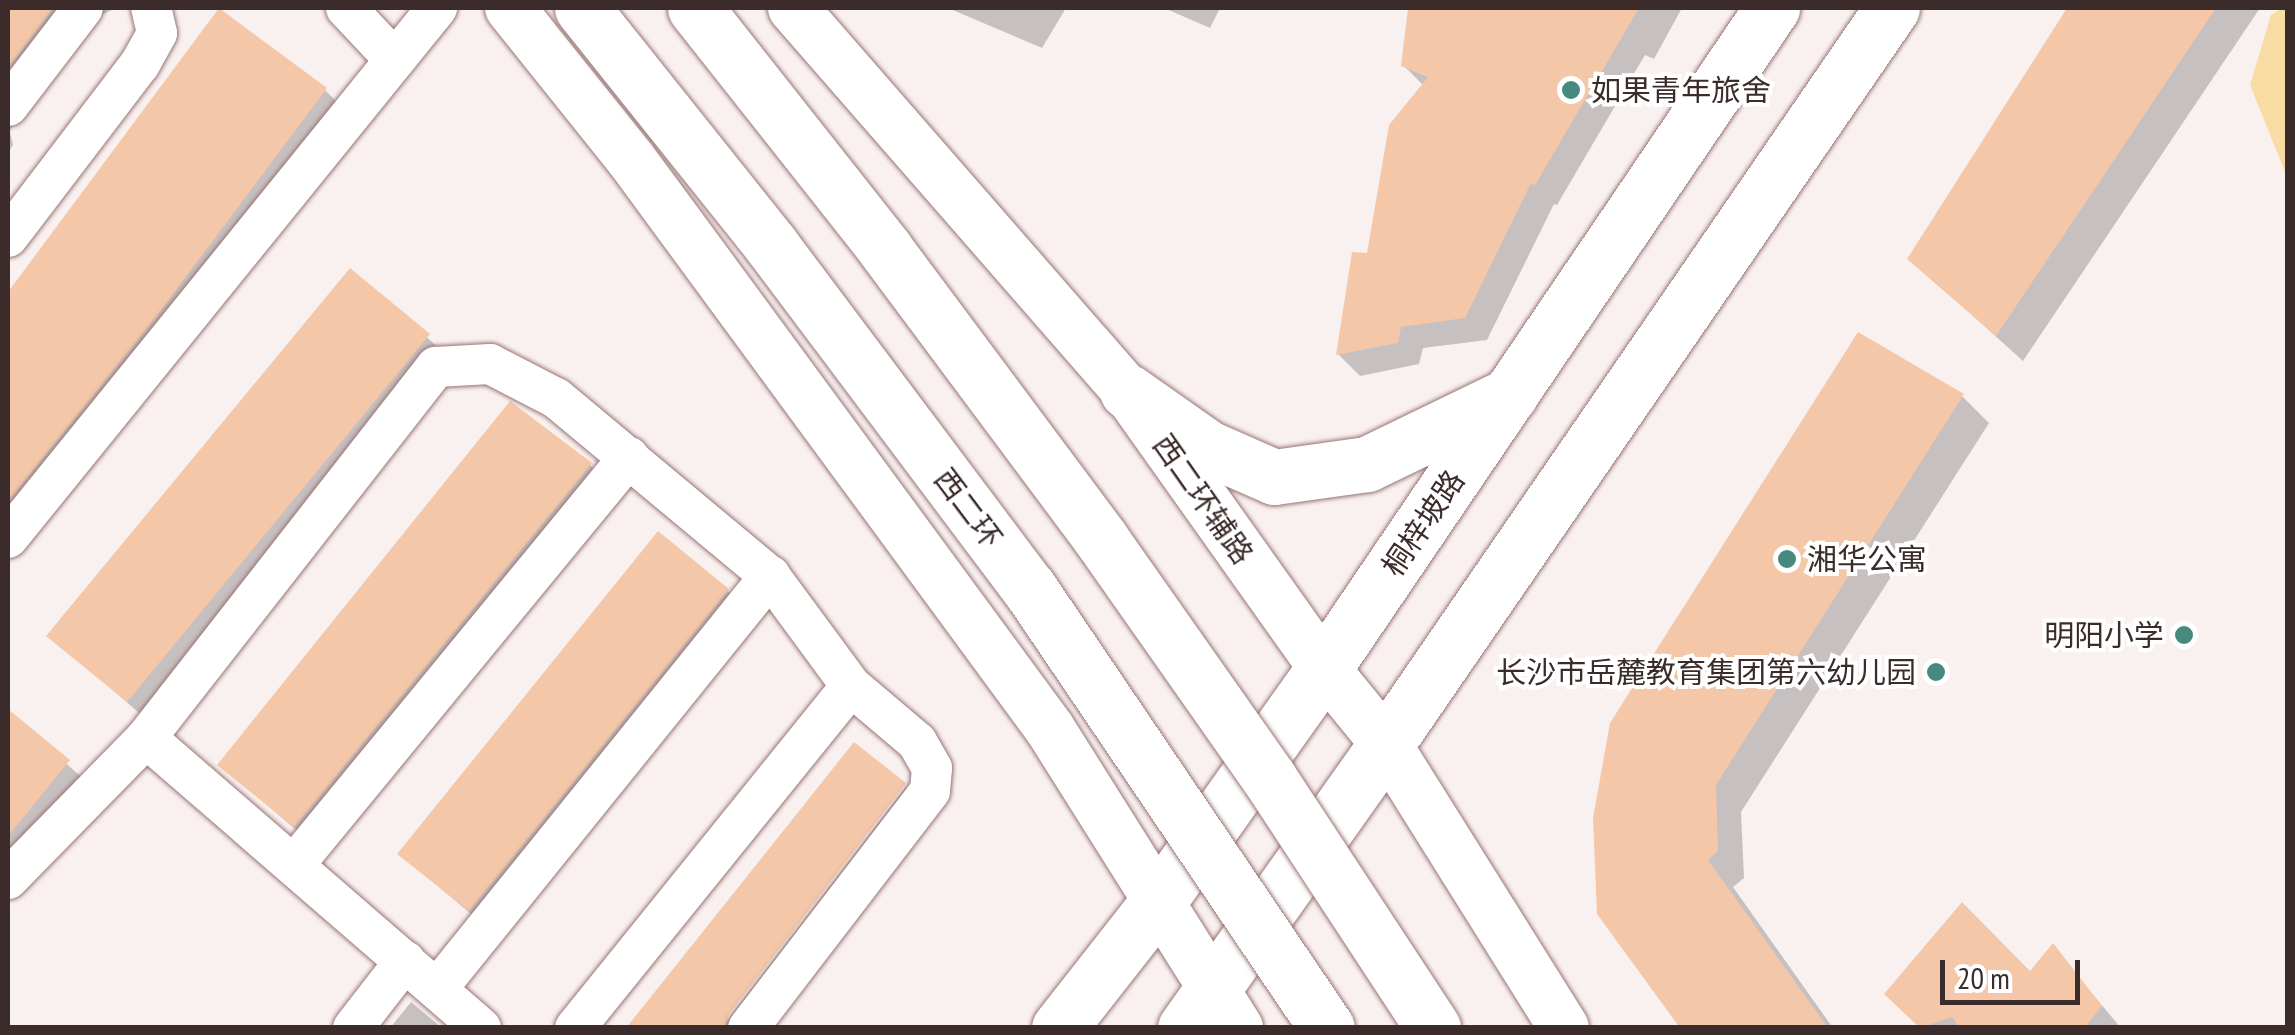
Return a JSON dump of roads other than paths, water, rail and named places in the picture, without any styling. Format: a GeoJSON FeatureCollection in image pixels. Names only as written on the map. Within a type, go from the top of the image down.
{"type":"FeatureCollection","features":[{"type":"Feature","properties":{"kind":"main road","name":"西二环"},"geometry":{"type":"LineString","coordinates":[[582,8],[770,245],[1029,588],[1327,1028]]}},
{"type":"Feature","properties":{"kind":"main road"},"geometry":{"type":"LineString","coordinates":[[695,8],[885,249],[1101,539],[1269,778],[1434,1028]]}},
{"type":"Feature","properties":{"kind":"main road","name":"桐梓坡路"},"geometry":{"type":"LineString","coordinates":[[1059,1028],[1160,899],[1324,668],[1772,8]]}},
{"type":"Feature","properties":{"kind":"main road"},"geometry":{"type":"LineString","coordinates":[[1212,1015],[1386,744],[1892,8]]}},
{"type":"Feature","properties":{"kind":"main road"},"geometry":{"type":"LineString","coordinates":[[1127,391],[1208,448],[1274,476],[1367,464],[1512,394]]}},
{"type":"Feature","properties":{"kind":"street"},"geometry":{"type":"LineString","coordinates":[[8,106],[83,8]]}},
{"type":"Feature","properties":{"kind":"street"},"geometry":{"type":"LineString","coordinates":[[8,237],[140,64],[157,32],[151,8]]}},
{"type":"Feature","properties":{"kind":"street"},"geometry":{"type":"LineString","coordinates":[[346,8],[395,60]]}},
{"type":"Feature","properties":{"kind":"street"},"geometry":{"type":"LineString","coordinates":[[9,532],[437,8]]}},
{"type":"Feature","properties":{"kind":"street"},"geometry":{"type":"LineString","coordinates":[[510,8],[631,159],[1050,730],[1160,899],[1212,1015]]}},
{"type":"Feature","properties":{"kind":"street","name":"西二环辅路"},"geometry":{"type":"LineString","coordinates":[[793,8],[1127,391],[1324,668],[1386,744],[1564,1028]]}},
{"type":"Feature","properties":{"kind":"street"},"geometry":{"type":"LineString","coordinates":[[8,879],[146,738],[436,368],[490,364],[556,398],[770,576],[851,686],[917,742],[932,768],[930,791],[748,1028]]}},
{"type":"Feature","properties":{"kind":"street"},"geometry":{"type":"LineString","coordinates":[[294,865],[629,458]]}},
{"type":"Feature","properties":{"kind":"street"},"geometry":{"type":"LineString","coordinates":[[437,989],[770,576]]}},
{"type":"Feature","properties":{"kind":"street"},"geometry":{"type":"LineString","coordinates":[[575,1028],[851,686]]}},
{"type":"Feature","properties":{"kind":"street"},"geometry":{"type":"LineString","coordinates":[[146,738],[481,1028]]}},
{"type":"Feature","properties":{"kind":"street"},"geometry":{"type":"LineString","coordinates":[[353,1028],[404,961]]}},
{"type":"Feature","properties":{"kind":"place","name":"如果青年旅舍"},"geometry":{"type":"Point","coordinates":[1571,90]}},
{"type":"Feature","properties":{"kind":"place","name":"湘华公寓"},"geometry":{"type":"Point","coordinates":[1787,559]}},
{"type":"Feature","properties":{"kind":"place","name":"明阳小学"},"geometry":{"type":"Point","coordinates":[2184,635]}},
{"type":"Feature","properties":{"kind":"place","name":"长沙市岳麓教育集团第六幼儿园"},"geometry":{"type":"Point","coordinates":[1936,672]}}]}
